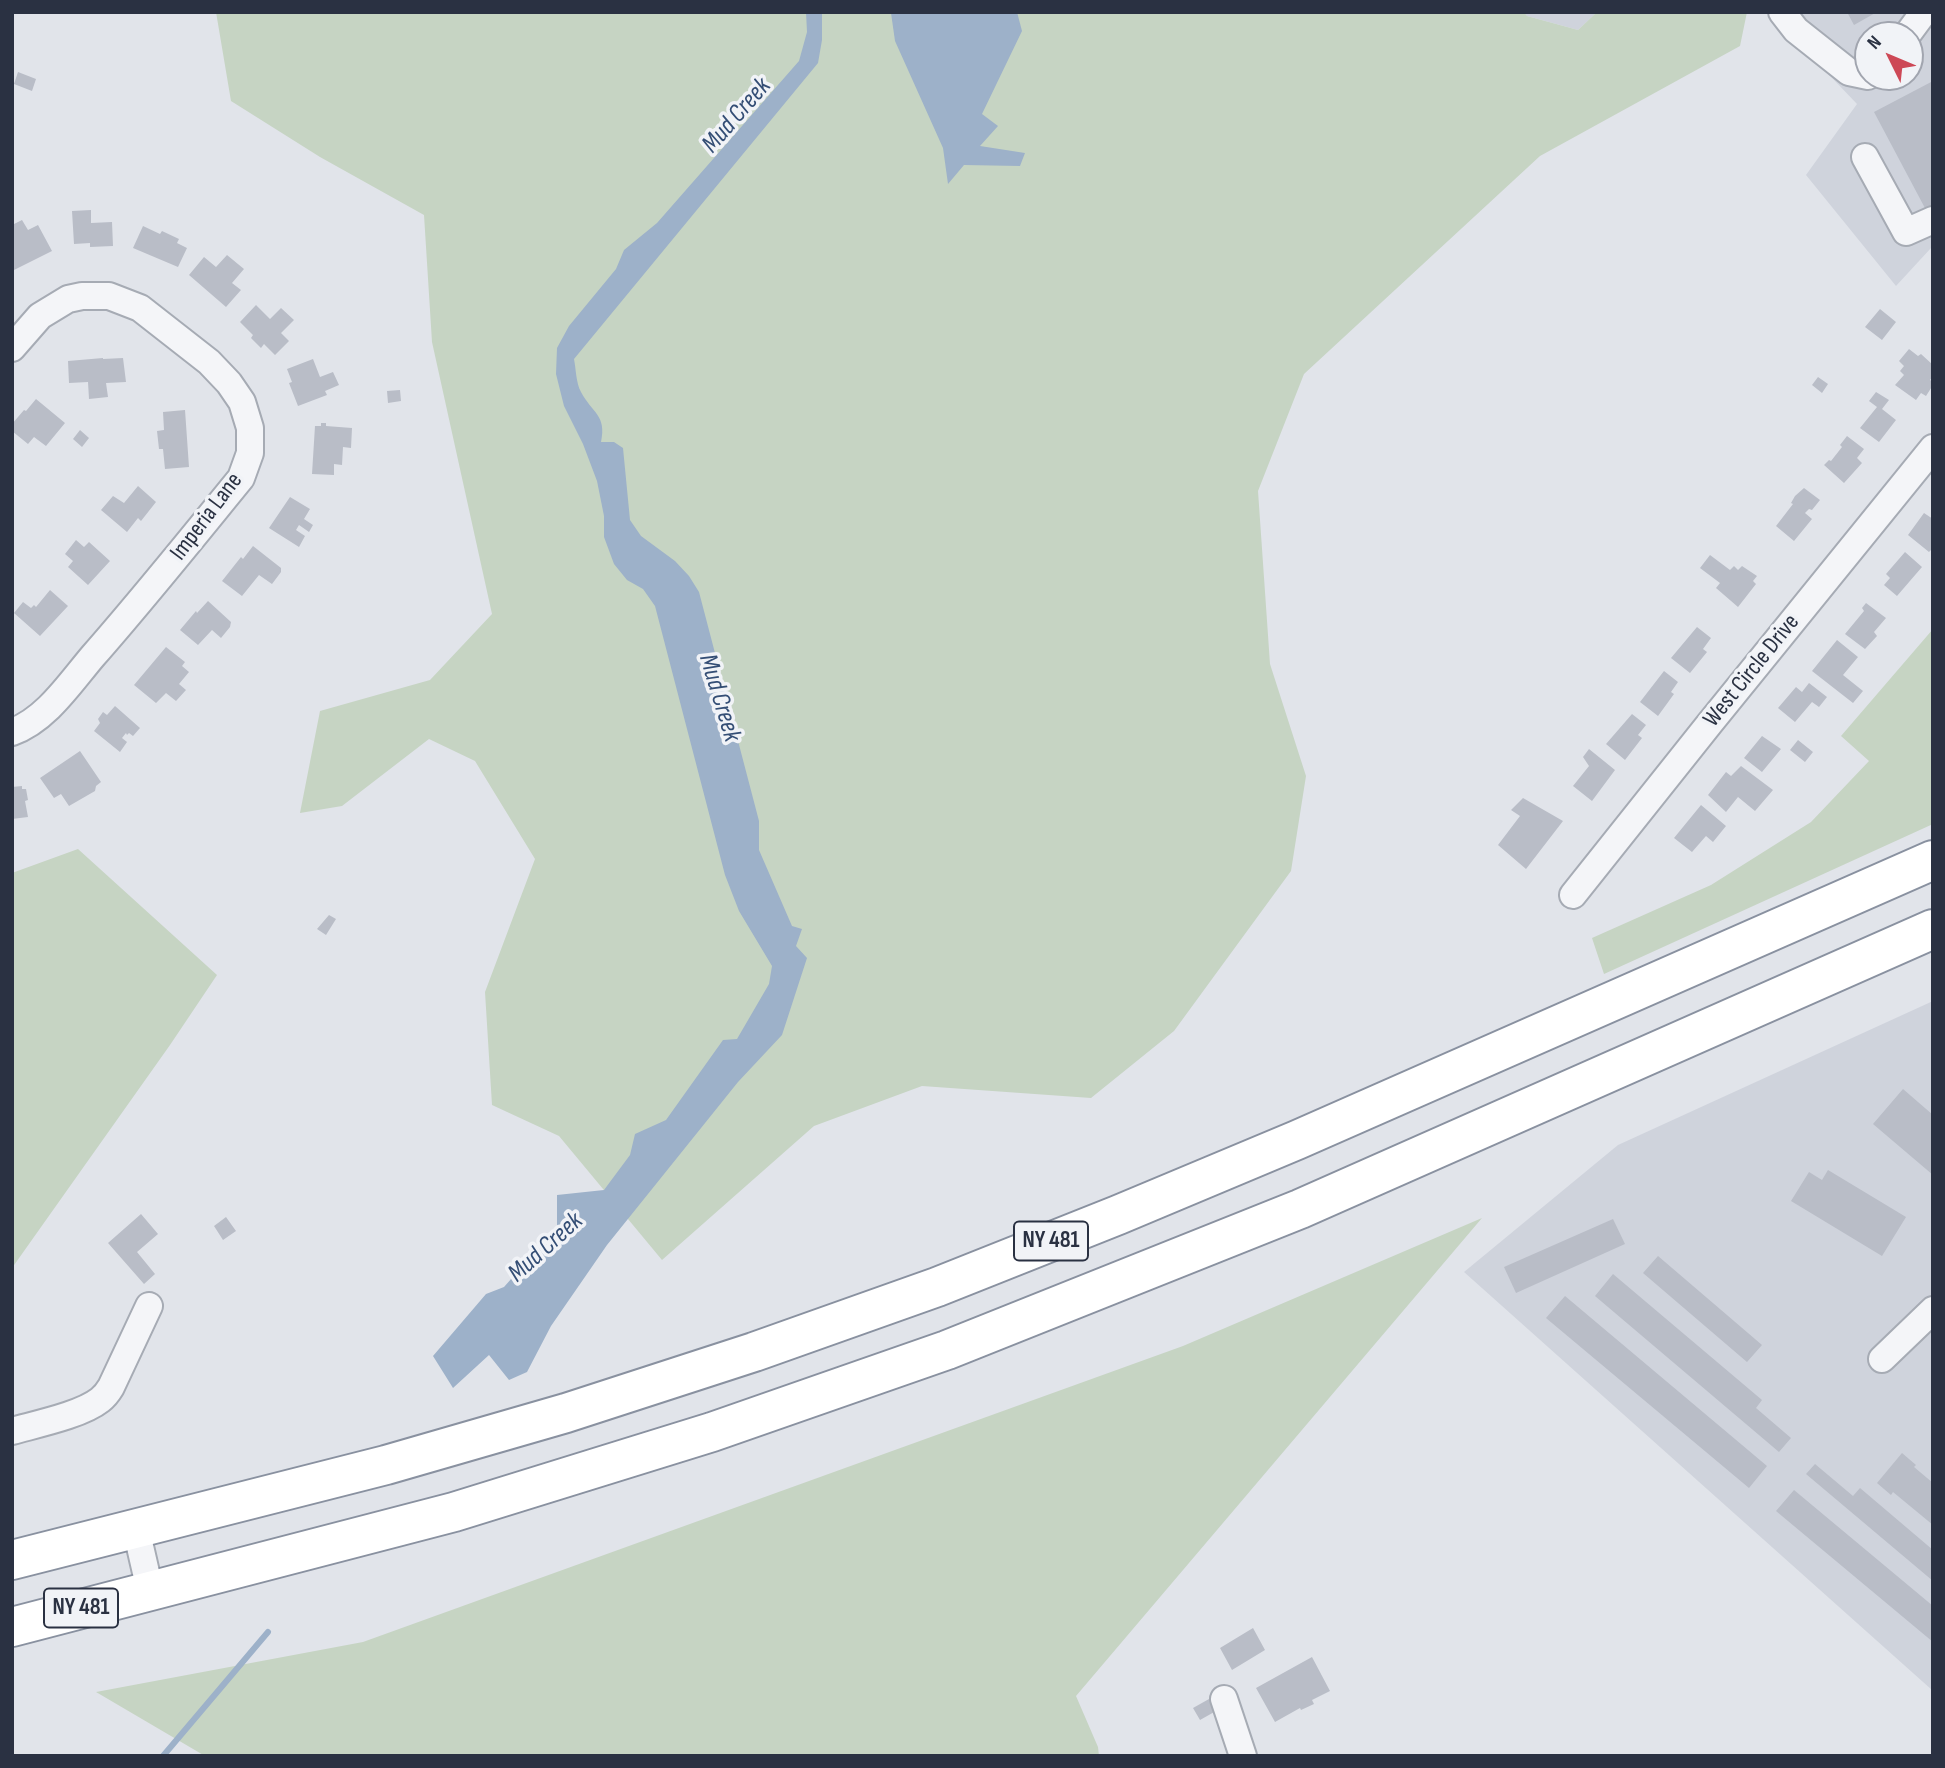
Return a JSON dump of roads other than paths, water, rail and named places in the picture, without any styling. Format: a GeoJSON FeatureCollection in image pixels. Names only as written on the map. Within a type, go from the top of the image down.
{"type":"FeatureCollection","features":[{"type":"Feature","properties":{"kind":"highway","name":"NY 481"},"geometry":{"type":"LineString","coordinates":[[12,1560],[386,1465],[566,1413],[754,1352],[937,1287],[1297,1140],[1933,860]]}},
{"type":"Feature","properties":{"kind":"highway","name":"NY 481"},"geometry":{"type":"LineString","coordinates":[[12,1627],[454,1512],[712,1432],[947,1350],[1300,1209],[1933,929]]}},
{"type":"Feature","properties":{"kind":"street"},"geometry":{"type":"LineString","coordinates":[[1782,12],[1796,30],[1849,72],[1854,73]]}},
{"type":"Feature","properties":{"kind":"street"},"geometry":{"type":"LineString","coordinates":[[1865,157],[1906,232],[1933,220]]}},
{"type":"Feature","properties":{"kind":"street","name":"Imperia Lane"},"geometry":{"type":"LineString","coordinates":[[12,348],[40,316],[68,299],[109,296],[140,308],[209,362],[229,383],[242,402],[250,428],[250,453],[241,478],[132,612],[45,711],[25,728],[12,732]]}},
{"type":"Feature","properties":{"kind":"street","name":"West Circle Drive"},"geometry":{"type":"LineString","coordinates":[[1573,894],[1933,449]]}},
{"type":"Feature","properties":{"kind":"street"},"geometry":{"type":"LineString","coordinates":[[12,1431],[62,1416],[102,1399],[111,1387],[149,1306]]}},
{"type":"Feature","properties":{"kind":"street"},"geometry":{"type":"LineString","coordinates":[[1882,1359],[1933,1310]]}},
{"type":"Feature","properties":{"kind":"street"},"geometry":{"type":"LineString","coordinates":[[136,1529],[150,1590]]}},
{"type":"Feature","properties":{"kind":"street"},"geometry":{"type":"LineString","coordinates":[[1224,1699],[1243,1756]]}},
{"type":"Feature","properties":{"kind":"water"},"geometry":{"type":"Polygon","coordinates":[[[806,12],[822,12],[822,40],[818,63],[574,359],[579,388],[602,426],[601,442],[614,442],[623,448],[630,520],[641,536],[675,561],[699,592],[759,821],[759,850],[792,926],[802,929],[796,946],[807,958],[782,1035],[738,1082],[607,1245],[551,1326],[527,1372],[509,1380],[489,1355],[453,1388],[433,1356],[486,1294],[504,1287],[557,1227],[557,1195],[604,1190],[630,1155],[635,1134],[666,1120],[723,1040],[737,1039],[769,984],[772,966],[739,911],[725,875],[655,606],[643,589],[627,580],[614,564],[604,537],[604,516],[597,481],[564,406],[556,374],[557,348],[569,326],[616,269],[624,250],[657,223],[799,61],[807,32],[806,12]]]}},
{"type":"Feature","properties":{"kind":"water"},"geometry":{"type":"Polygon","coordinates":[[[1017,12],[1022,31],[982,114],[998,126],[980,146],[1025,153],[1020,166],[964,165],[948,184],[943,148],[895,41],[891,13],[1017,12]]]}},
{"type":"Feature","properties":{"kind":"waterway","name":"Mud Creek"},"geometry":{"type":"LineString","coordinates":[[163,1756],[268,1632]]}}]}
